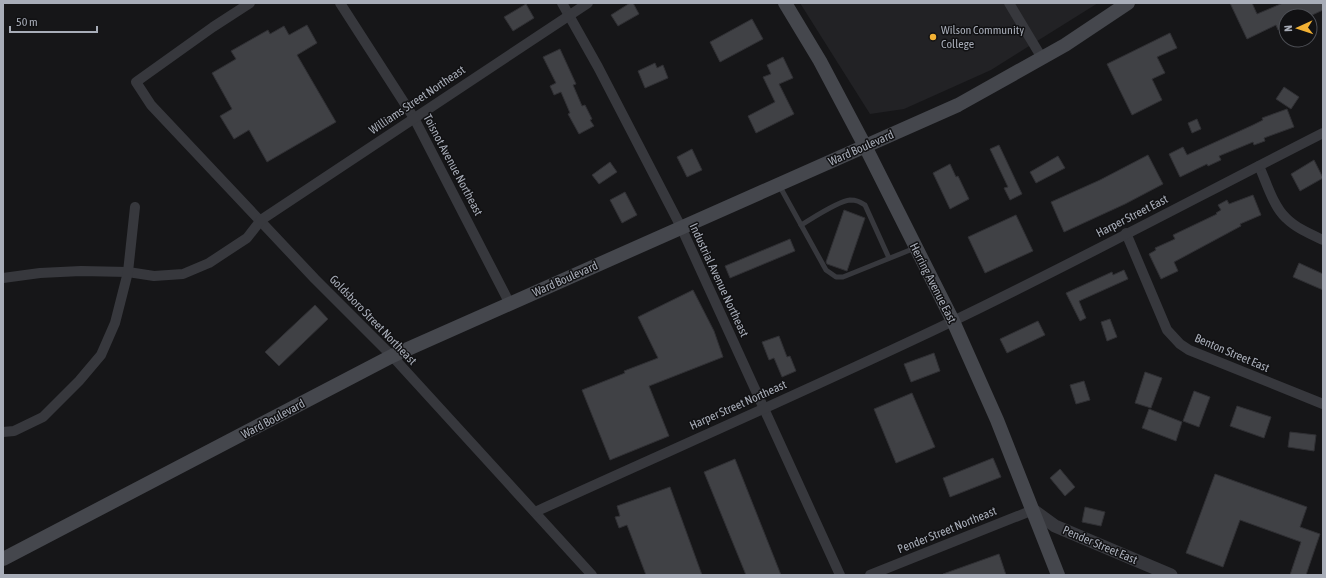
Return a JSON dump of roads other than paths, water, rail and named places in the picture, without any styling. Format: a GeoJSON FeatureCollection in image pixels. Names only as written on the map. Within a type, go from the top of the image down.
{"type":"FeatureCollection","features":[{"type":"Feature","properties":{"kind":"main road","name":"Herring Avenue East"},"geometry":{"type":"LineString","coordinates":[[785,3],[820,61],[865,146],[952,321],[997,420],[1058,575]]}},
{"type":"Feature","properties":{"kind":"main road","name":"Ward Boulevard"},"geometry":{"type":"LineString","coordinates":[[3,559],[392,356],[958,105],[1065,45],[1128,3]]}},
{"type":"Feature","properties":{"kind":"street","name":"Goldsboro Street Northeast"},"geometry":{"type":"LineString","coordinates":[[250,3],[213,27],[136,82],[151,105],[315,279],[392,356],[592,575]]}},
{"type":"Feature","properties":{"kind":"street","name":"Toisnot Avenue Northeast"},"geometry":{"type":"LineString","coordinates":[[340,3],[414,118],[510,304]]}},
{"type":"Feature","properties":{"kind":"street","name":"Industrial Avenue Northeast"},"geometry":{"type":"LineString","coordinates":[[562,3],[598,67],[681,227],[840,575]]}},
{"type":"Feature","properties":{"kind":"street","name":"Williams Street Northeast"},"geometry":{"type":"LineString","coordinates":[[3,278],[40,273],[81,271],[128,272],[154,276],[183,274],[209,263],[247,238],[261,220],[588,3]]}},
{"type":"Feature","properties":{"kind":"street"},"geometry":{"type":"LineString","coordinates":[[1010,3],[1042,58]]}},
{"type":"Feature","properties":{"kind":"street","name":"Harper Street East"},"geometry":{"type":"LineString","coordinates":[[952,321],[1323,133]]}},
{"type":"Feature","properties":{"kind":"street"},"geometry":{"type":"LineString","coordinates":[[1259,166],[1278,208],[1285,218],[1307,233],[1323,240]]}},
{"type":"Feature","properties":{"kind":"street"},"geometry":{"type":"LineString","coordinates":[[3,432],[14,431],[43,417],[79,381],[101,354],[115,323],[128,272],[135,207]]}},
{"type":"Feature","properties":{"kind":"street","name":"Benton Street East"},"geometry":{"type":"LineString","coordinates":[[1126,233],[1167,330],[1180,344],[1203,356],[1323,404]]}},
{"type":"Feature","properties":{"kind":"street","name":"Harper Street Northeast"},"geometry":{"type":"LineString","coordinates":[[535,512],[952,321]]}},
{"type":"Feature","properties":{"kind":"street","name":"Pender Street Northeast"},"geometry":{"type":"LineString","coordinates":[[870,575],[1033,510]]}},
{"type":"Feature","properties":{"kind":"street","name":"Pender Street East"},"geometry":{"type":"LineString","coordinates":[[1033,510],[1055,526],[1170,575]]}},
{"type":"Feature","properties":{"kind":"lane"},"geometry":{"type":"LineString","coordinates":[[778,184],[826,270],[836,277],[843,277],[916,247]]}},
{"type":"Feature","properties":{"kind":"lane"},"geometry":{"type":"LineString","coordinates":[[801,225],[842,202],[850,200],[859,201],[865,205],[889,258]]}},
{"type":"Feature","properties":{"kind":"place","name":"Wilson Community College"},"geometry":{"type":"Point","coordinates":[933,37]}}]}
